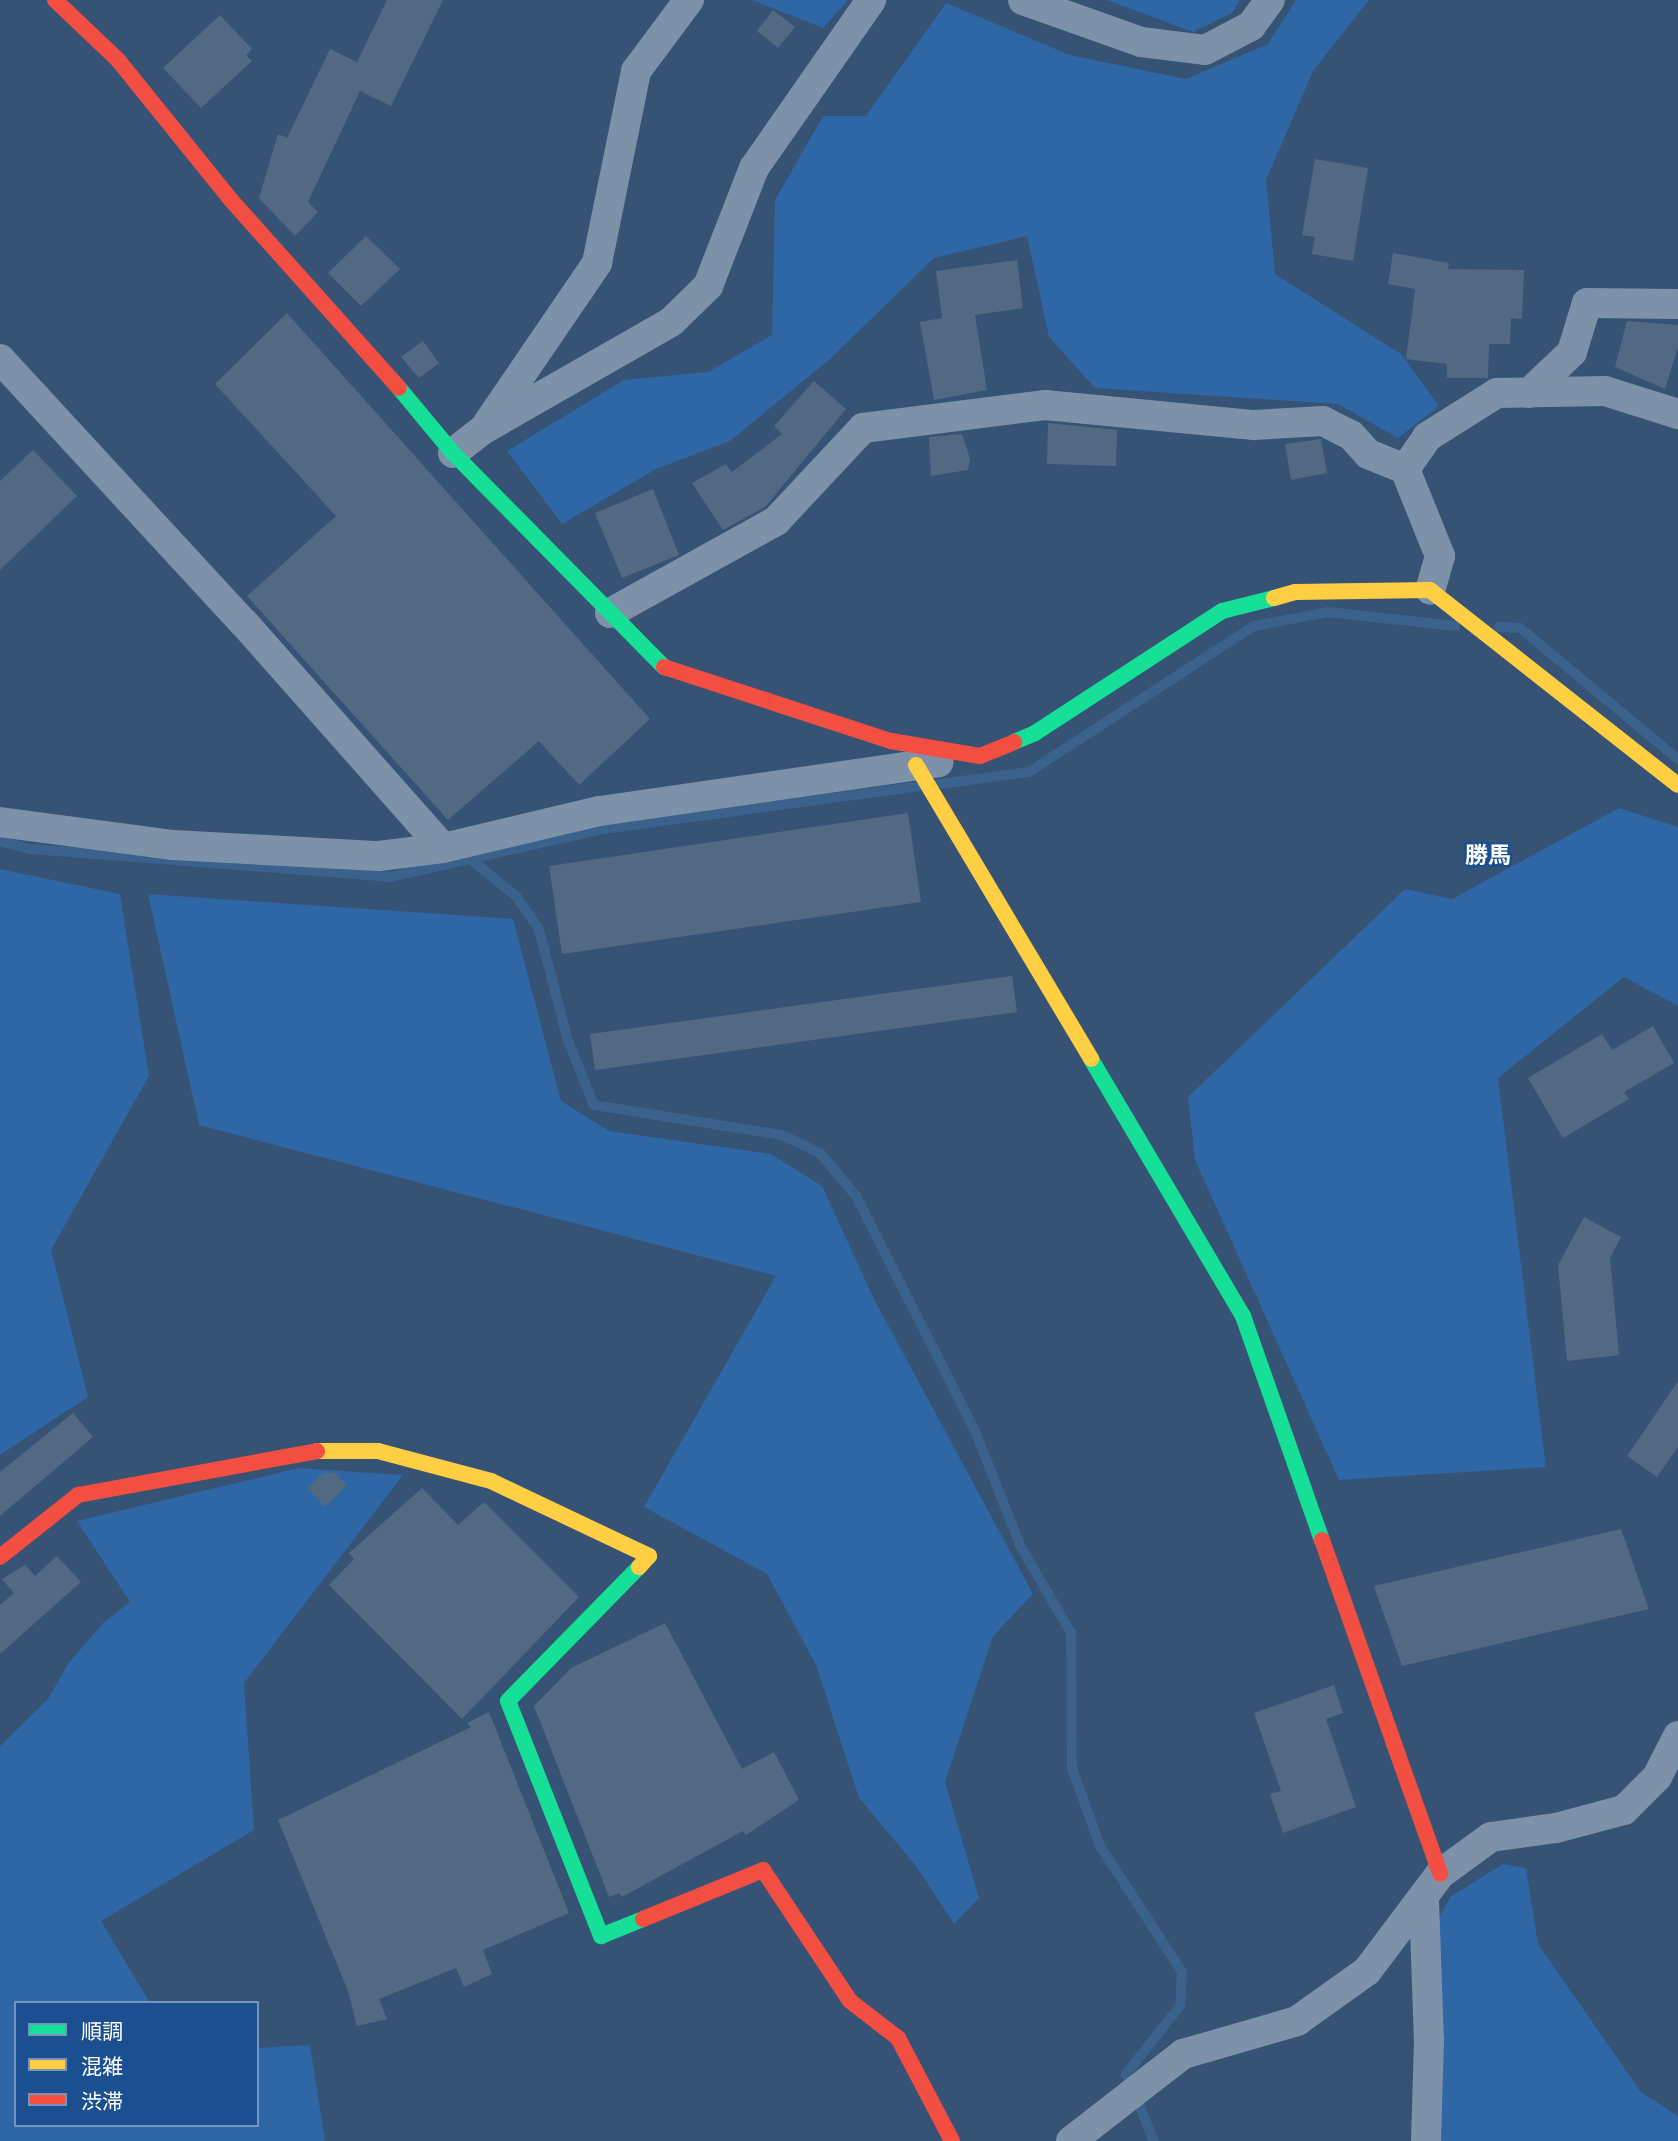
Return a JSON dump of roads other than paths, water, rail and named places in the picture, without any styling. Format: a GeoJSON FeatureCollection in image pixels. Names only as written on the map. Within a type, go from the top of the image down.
{"type":"FeatureCollection","features":[{"type":"Feature","properties":{"kind":"street"},"geometry":{"type":"LineString","coordinates":[[55,0],[118,60],[231,200],[344,322],[453,453],[664,667],[891,741],[980,756]]}},
{"type":"Feature","properties":{"kind":"street"},"geometry":{"type":"LineString","coordinates":[[484,429],[597,263],[636,71],[689,0]]}},
{"type":"Feature","properties":{"kind":"street"},"geometry":{"type":"LineString","coordinates":[[453,453],[484,429],[671,322],[708,286],[754,167],[871,0]]}},
{"type":"Feature","properties":{"kind":"street"},"geometry":{"type":"LineString","coordinates":[[1023,0],[1141,43],[1205,50],[1251,26],[1269,0]]}},
{"type":"Feature","properties":{"kind":"street"},"geometry":{"type":"LineString","coordinates":[[1529,393],[1572,352],[1587,303],[1678,304]]}},
{"type":"Feature","properties":{"kind":"street"},"geometry":{"type":"LineString","coordinates":[[0,359],[235,613],[443,848]]}},
{"type":"Feature","properties":{"kind":"street"},"geometry":{"type":"LineString","coordinates":[[1405,469],[1427,437],[1497,393],[1605,391],[1678,414]]}},
{"type":"Feature","properties":{"kind":"street"},"geometry":{"type":"LineString","coordinates":[[610,613],[776,521],[863,428],[1045,405],[1254,425],[1323,421],[1351,435],[1368,454],[1405,469],[1440,556],[1430,590]]}},
{"type":"Feature","properties":{"kind":"street"},"geometry":{"type":"LineString","coordinates":[[0,822],[173,845],[379,856],[443,848],[600,811],[980,756],[1035,733],[1222,611],[1295,592],[1430,590],[1678,785]]}},
{"type":"Feature","properties":{"kind":"street"},"geometry":{"type":"LineString","coordinates":[[916,765],[1243,1316],[1440,1874]]}},
{"type":"Feature","properties":{"kind":"street"},"geometry":{"type":"LineString","coordinates":[[0,1557],[78,1495],[306,1451],[378,1451],[491,1480],[649,1556],[508,1702],[601,1936],[763,1870],[850,2001],[898,2038],[952,2141]]}},
{"type":"Feature","properties":{"kind":"street"},"geometry":{"type":"LineString","coordinates":[[1071,2141],[1183,2054],[1297,2021],[1367,1971],[1424,1900],[1440,1874],[1491,1837],[1556,1828],[1624,1810],[1657,1777],[1678,1736]]}},
{"type":"Feature","properties":{"kind":"street"},"geometry":{"type":"LineString","coordinates":[[1424,1900],[1429,2040],[1426,2141]]}},
{"type":"Feature","properties":{"kind":"waterway"},"geometry":{"type":"LineString","coordinates":[[939,784],[1029,772],[1254,626],[1328,612],[1455,626]]}},
{"type":"Feature","properties":{"kind":"waterway"},"geometry":{"type":"LineString","coordinates":[[1499,627],[1520,628],[1678,759]]}},
{"type":"Feature","properties":{"kind":"waterway"},"geometry":{"type":"LineString","coordinates":[[0,841],[30,849],[390,877],[603,829],[920,786]]}},
{"type":"Feature","properties":{"kind":"waterway"},"geometry":{"type":"LineString","coordinates":[[470,859],[516,896],[539,929],[567,1038],[594,1105],[782,1135],[821,1154],[856,1196],[975,1431],[1021,1547],[1071,1633],[1072,1768],[1100,1846],[1182,1972],[1180,2006],[1126,2074],[1154,2141]]}},
{"type":"Feature","properties":{"kind":"district","name":"勝馬"},"geometry":{"type":"Point","coordinates":[1488,856]}}]}
